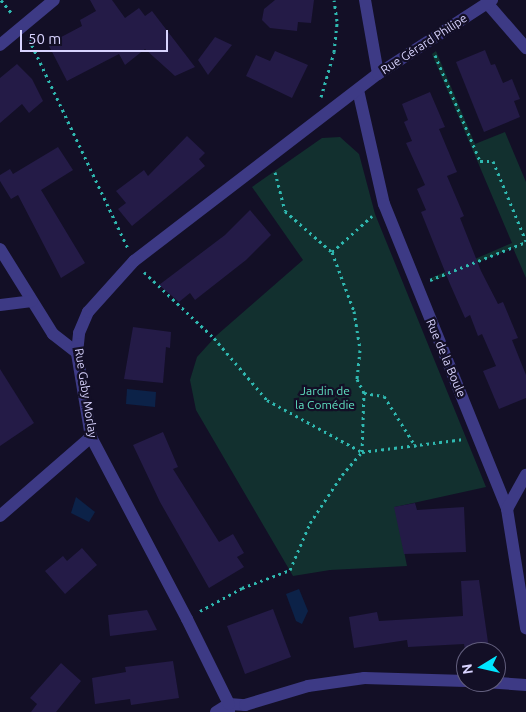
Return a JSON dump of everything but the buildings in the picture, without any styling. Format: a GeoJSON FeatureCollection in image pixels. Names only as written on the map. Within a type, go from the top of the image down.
{"type":"FeatureCollection","features":[{"type":"Feature","properties":{"kind":"street"},"geometry":{"type":"LineString","coordinates":[[0,45],[54,0]]}},
{"type":"Feature","properties":{"kind":"street"},"geometry":{"type":"LineString","coordinates":[[365,0],[378,74]]}},
{"type":"Feature","properties":{"kind":"street"},"geometry":{"type":"LineString","coordinates":[[490,1],[526,48]]}},
{"type":"Feature","properties":{"kind":"street","name":"Rue Gérard Philipe"},"geometry":{"type":"LineString","coordinates":[[358,90],[378,74],[490,1]]}},
{"type":"Feature","properties":{"kind":"street","name":"Rue Gaby Morlay"},"geometry":{"type":"LineString","coordinates":[[229,708],[187,619],[91,437],[77,353],[79,333],[88,312],[134,261],[358,90]]}},
{"type":"Feature","properties":{"kind":"street","name":"Rue de la Boule"},"geometry":{"type":"LineString","coordinates":[[358,90],[384,204],[415,286],[478,433],[507,509],[526,628]]}},
{"type":"Feature","properties":{"kind":"street"},"geometry":{"type":"LineString","coordinates":[[0,249],[53,334],[77,353]]}},
{"type":"Feature","properties":{"kind":"street"},"geometry":{"type":"LineString","coordinates":[[0,306],[32,301]]}},
{"type":"Feature","properties":{"kind":"street"},"geometry":{"type":"LineString","coordinates":[[0,516],[91,437]]}},
{"type":"Feature","properties":{"kind":"street"},"geometry":{"type":"LineString","coordinates":[[507,509],[526,475]]}},
{"type":"Feature","properties":{"kind":"street"},"geometry":{"type":"LineString","coordinates":[[216,712],[308,686],[364,678],[456,681]]}},
{"type":"Feature","properties":{"kind":"street"},"geometry":{"type":"LineString","coordinates":[[506,684],[526,685]]}},
{"type":"Feature","properties":{"kind":"path"},"geometry":{"type":"LineString","coordinates":[[320,99],[334,52],[337,21],[334,0]]}},
{"type":"Feature","properties":{"kind":"path"},"geometry":{"type":"LineString","coordinates":[[415,286],[526,242],[493,162],[480,161],[429,40]]}},
{"type":"Feature","properties":{"kind":"path"},"geometry":{"type":"LineString","coordinates":[[187,619],[242,588],[290,570],[310,523],[342,475],[362,452],[364,393],[358,379],[360,350],[354,311],[332,252],[286,211],[269,159]]}},
{"type":"Feature","properties":{"kind":"path"},"geometry":{"type":"LineString","coordinates":[[332,252],[375,214],[375,207],[384,204]]}},
{"type":"Feature","properties":{"kind":"path"},"geometry":{"type":"LineString","coordinates":[[364,393],[384,396],[416,447]]}},
{"type":"Feature","properties":{"kind":"path"},"geometry":{"type":"LineString","coordinates":[[362,452],[416,447],[468,438],[478,433]]}},
{"type":"Feature","properties":{"kind":"green space"},"geometry":{"type":"Polygon","coordinates":[[[436,51],[475,144],[505,132],[526,182],[526,278],[513,248],[433,281],[431,278],[512,243],[432,54],[436,51]]]}},
{"type":"Feature","properties":{"kind":"green space","name":"Jardin de la Comédie"},"geometry":{"type":"Polygon","coordinates":[[[340,137],[359,154],[375,214],[486,487],[395,507],[407,566],[330,570],[293,576],[196,410],[190,380],[197,357],[217,335],[303,260],[252,187],[322,138],[340,137]]]}},
{"type":"Feature","properties":{"kind":"water"},"geometry":{"type":"Polygon","coordinates":[[[127,389],[156,392],[155,407],[126,404],[127,389]]]}},
{"type":"Feature","properties":{"kind":"water"},"geometry":{"type":"Polygon","coordinates":[[[76,497],[95,512],[89,522],[71,513],[76,497]]]}},
{"type":"Feature","properties":{"kind":"water"},"geometry":{"type":"Polygon","coordinates":[[[299,589],[308,611],[302,624],[296,621],[286,594],[299,589]]]}}]}
